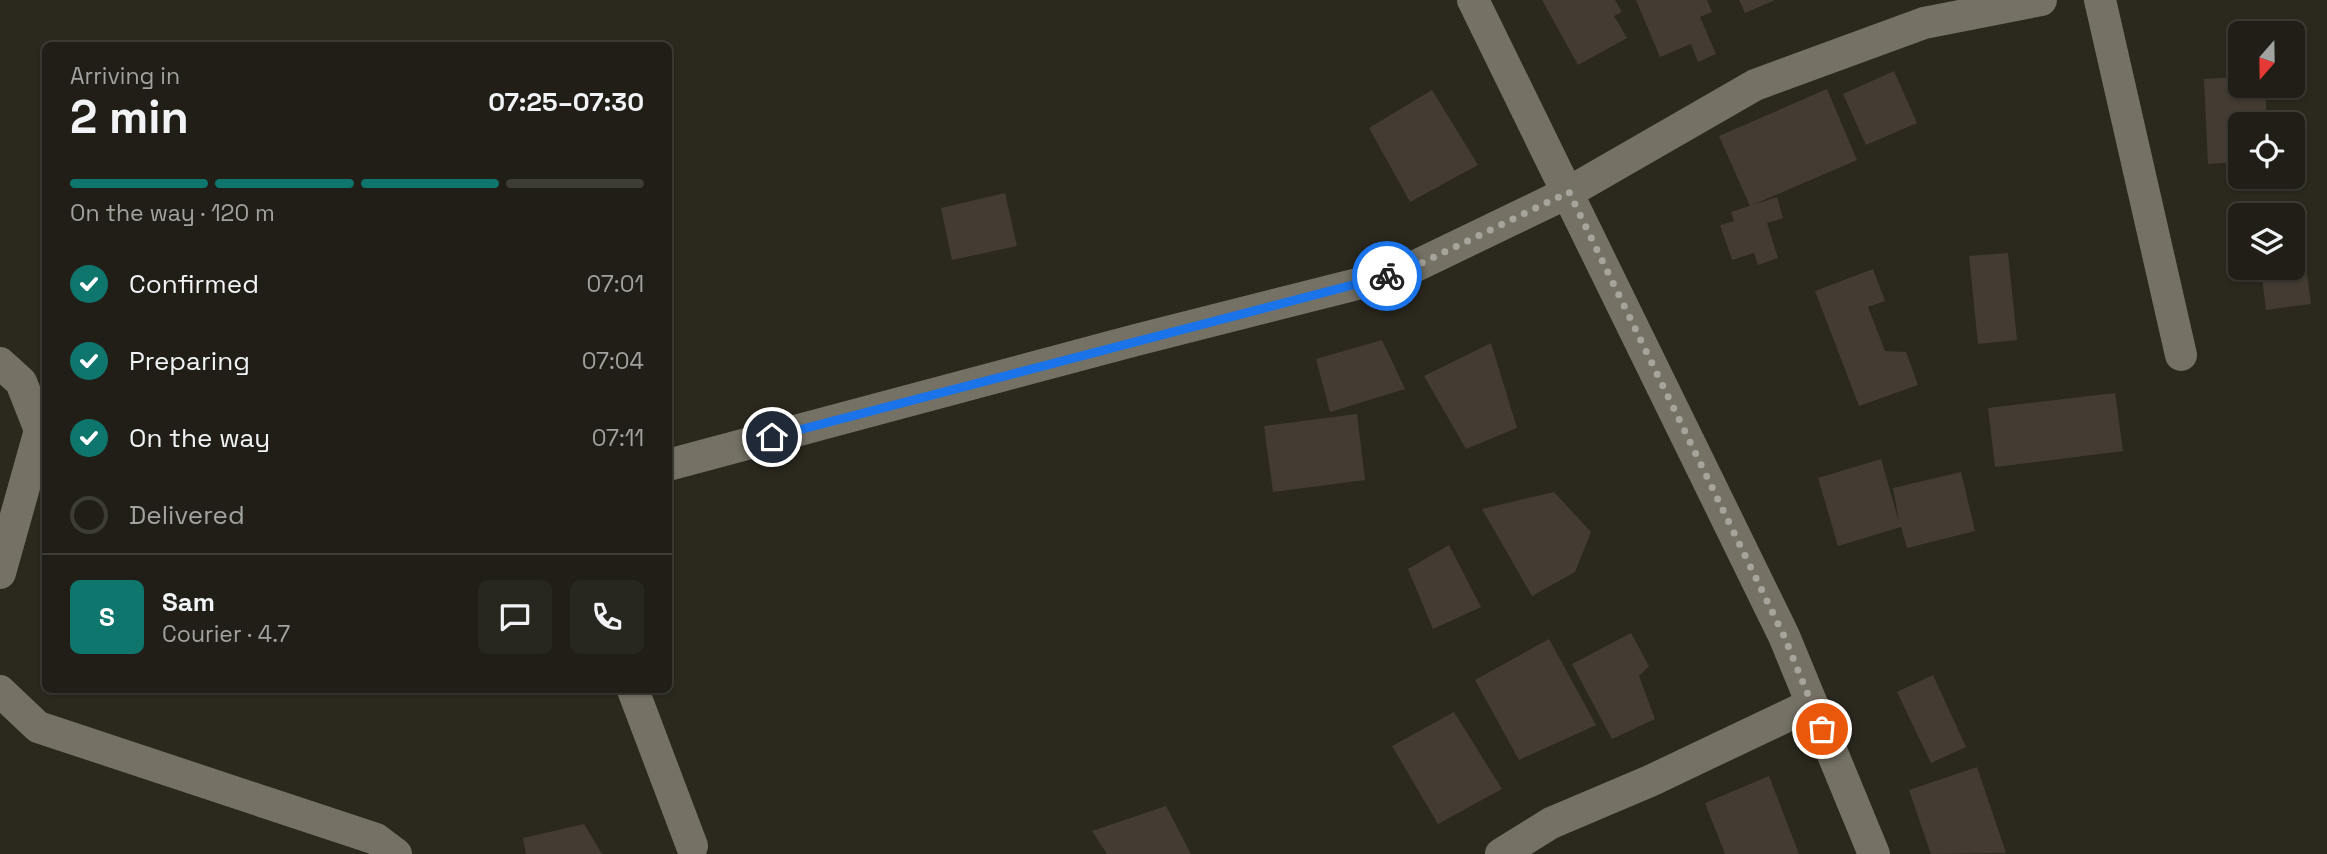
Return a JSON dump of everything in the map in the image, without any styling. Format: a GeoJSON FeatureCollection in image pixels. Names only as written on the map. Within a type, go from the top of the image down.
{"type":"FeatureCollection","features":[{"type":"Feature","properties":{"kind":"street"},"geometry":{"type":"LineString","coordinates":[[1473,0],[1784,636],[1874,854]]}},
{"type":"Feature","properties":{"kind":"street"},"geometry":{"type":"LineString","coordinates":[[672,464],[1401,273],[1569,192],[1755,85],[1924,23],[2041,0]]}},
{"type":"Feature","properties":{"kind":"street"},"geometry":{"type":"LineString","coordinates":[[2100,0],[2181,355]]}},
{"type":"Feature","properties":{"kind":"street"},"geometry":{"type":"LineString","coordinates":[[0,363],[21,382],[40,430],[0,573]]}},
{"type":"Feature","properties":{"kind":"street"},"geometry":{"type":"LineString","coordinates":[[0,691],[38,727],[376,839],[396,854]]}},
{"type":"Feature","properties":{"kind":"street"},"geometry":{"type":"LineString","coordinates":[[634,693],[692,846]]}},
{"type":"Feature","properties":{"kind":"street"},"geometry":{"type":"LineString","coordinates":[[1501,854],[1551,823],[1650,781],[1812,704]]}},
{"type":"Feature","properties":{"kind":"building"},"geometry":{"type":"Polygon","coordinates":[[[1542,0],[1615,0],[1622,12],[1614,16],[1627,38],[1578,65],[1542,0]]]}},
{"type":"Feature","properties":{"kind":"building"},"geometry":{"type":"Polygon","coordinates":[[[1636,0],[1707,0],[1712,12],[1700,17],[1716,54],[1698,62],[1691,44],[1660,57],[1636,0]]]}},
{"type":"Feature","properties":{"kind":"building"},"geometry":{"type":"Polygon","coordinates":[[[1739,0],[1775,0],[1745,13],[1739,0]]]}},
{"type":"Feature","properties":{"kind":"building"},"geometry":{"type":"Polygon","coordinates":[[[1894,71],[1917,123],[1866,145],[1843,94],[1894,71]]]}},
{"type":"Feature","properties":{"kind":"building"},"geometry":{"type":"Polygon","coordinates":[[[2228,78],[2228,98],[2266,98],[2266,112],[2228,112],[2228,163],[2208,164],[2204,79],[2228,78]]]}},
{"type":"Feature","properties":{"kind":"building"},"geometry":{"type":"Polygon","coordinates":[[[1827,89],[1857,160],[1750,206],[1719,136],[1827,89]]]}},
{"type":"Feature","properties":{"kind":"building"},"geometry":{"type":"Polygon","coordinates":[[[1432,90],[1478,165],[1410,202],[1369,128],[1432,90]]]}},
{"type":"Feature","properties":{"kind":"building"},"geometry":{"type":"Polygon","coordinates":[[[1005,193],[1017,246],[952,260],[941,208],[1005,193]]]}},
{"type":"Feature","properties":{"kind":"building"},"geometry":{"type":"Polygon","coordinates":[[[1777,197],[1783,218],[1767,223],[1778,258],[1758,265],[1754,253],[1732,260],[1720,225],[1734,221],[1731,212],[1777,197]]]}},
{"type":"Feature","properties":{"kind":"building"},"geometry":{"type":"Polygon","coordinates":[[[2008,253],[2017,340],[1978,344],[1969,256],[2008,253]]]}},
{"type":"Feature","properties":{"kind":"building"},"geometry":{"type":"Polygon","coordinates":[[[2305,259],[2311,304],[2266,310],[2262,280],[2305,280],[2305,259]]]}},
{"type":"Feature","properties":{"kind":"building"},"geometry":{"type":"Polygon","coordinates":[[[1873,269],[1885,301],[1868,307],[1885,351],[1906,352],[1918,385],[1859,406],[1815,291],[1873,269]]]}},
{"type":"Feature","properties":{"kind":"building"},"geometry":{"type":"Polygon","coordinates":[[[1382,340],[1405,389],[1330,412],[1316,359],[1382,340]]]}},
{"type":"Feature","properties":{"kind":"building"},"geometry":{"type":"Polygon","coordinates":[[[1491,343],[1517,428],[1466,449],[1424,376],[1491,343]]]}},
{"type":"Feature","properties":{"kind":"building"},"geometry":{"type":"Polygon","coordinates":[[[2115,393],[2123,451],[1995,467],[1988,408],[2115,393]]]}},
{"type":"Feature","properties":{"kind":"building"},"geometry":{"type":"Polygon","coordinates":[[[1357,414],[1365,480],[1273,492],[1264,426],[1357,414]]]}},
{"type":"Feature","properties":{"kind":"building"},"geometry":{"type":"Polygon","coordinates":[[[1881,459],[1899,522],[1893,488],[1961,472],[1975,531],[1907,548],[1901,527],[1838,546],[1818,478],[1881,459]]]}},
{"type":"Feature","properties":{"kind":"building"},"geometry":{"type":"Polygon","coordinates":[[[1554,492],[1591,532],[1575,572],[1532,596],[1482,509],[1554,492]]]}},
{"type":"Feature","properties":{"kind":"building"},"geometry":{"type":"Polygon","coordinates":[[[1449,545],[1481,607],[1433,629],[1408,569],[1449,545]]]}},
{"type":"Feature","properties":{"kind":"building"},"geometry":{"type":"Polygon","coordinates":[[[1631,633],[1649,666],[1639,676],[1655,719],[1612,739],[1572,664],[1631,633]]]}},
{"type":"Feature","properties":{"kind":"building"},"geometry":{"type":"Polygon","coordinates":[[[1549,639],[1596,725],[1519,760],[1475,680],[1549,639]]]}},
{"type":"Feature","properties":{"kind":"building"},"geometry":{"type":"Polygon","coordinates":[[[1933,675],[1966,747],[1931,763],[1897,692],[1933,675]]]}},
{"type":"Feature","properties":{"kind":"building"},"geometry":{"type":"Polygon","coordinates":[[[1454,712],[1502,789],[1438,824],[1392,746],[1454,712]]]}},
{"type":"Feature","properties":{"kind":"building"},"geometry":{"type":"Polygon","coordinates":[[[1977,767],[2006,853],[1931,854],[1909,790],[1977,767]]]}},
{"type":"Feature","properties":{"kind":"building"},"geometry":{"type":"Polygon","coordinates":[[[1769,776],[1799,854],[1725,854],[1705,803],[1769,776]]]}},
{"type":"Feature","properties":{"kind":"building"},"geometry":{"type":"Polygon","coordinates":[[[1166,806],[1191,854],[1107,854],[1092,831],[1166,806]]]}},
{"type":"Feature","properties":{"kind":"building"},"geometry":{"type":"Polygon","coordinates":[[[584,824],[602,854],[526,854],[523,838],[584,824]]]}},
{"type":"Feature","properties":{"kind":"way so far"},"geometry":{"type":"LineString","coordinates":[[1387,276],[1401,273],[1569,192],[1784,636],[1822,729]]}},
{"type":"Feature","properties":{"kind":"route"},"geometry":{"type":"LineString","coordinates":[[772,437],[1387,276]]}}]}
